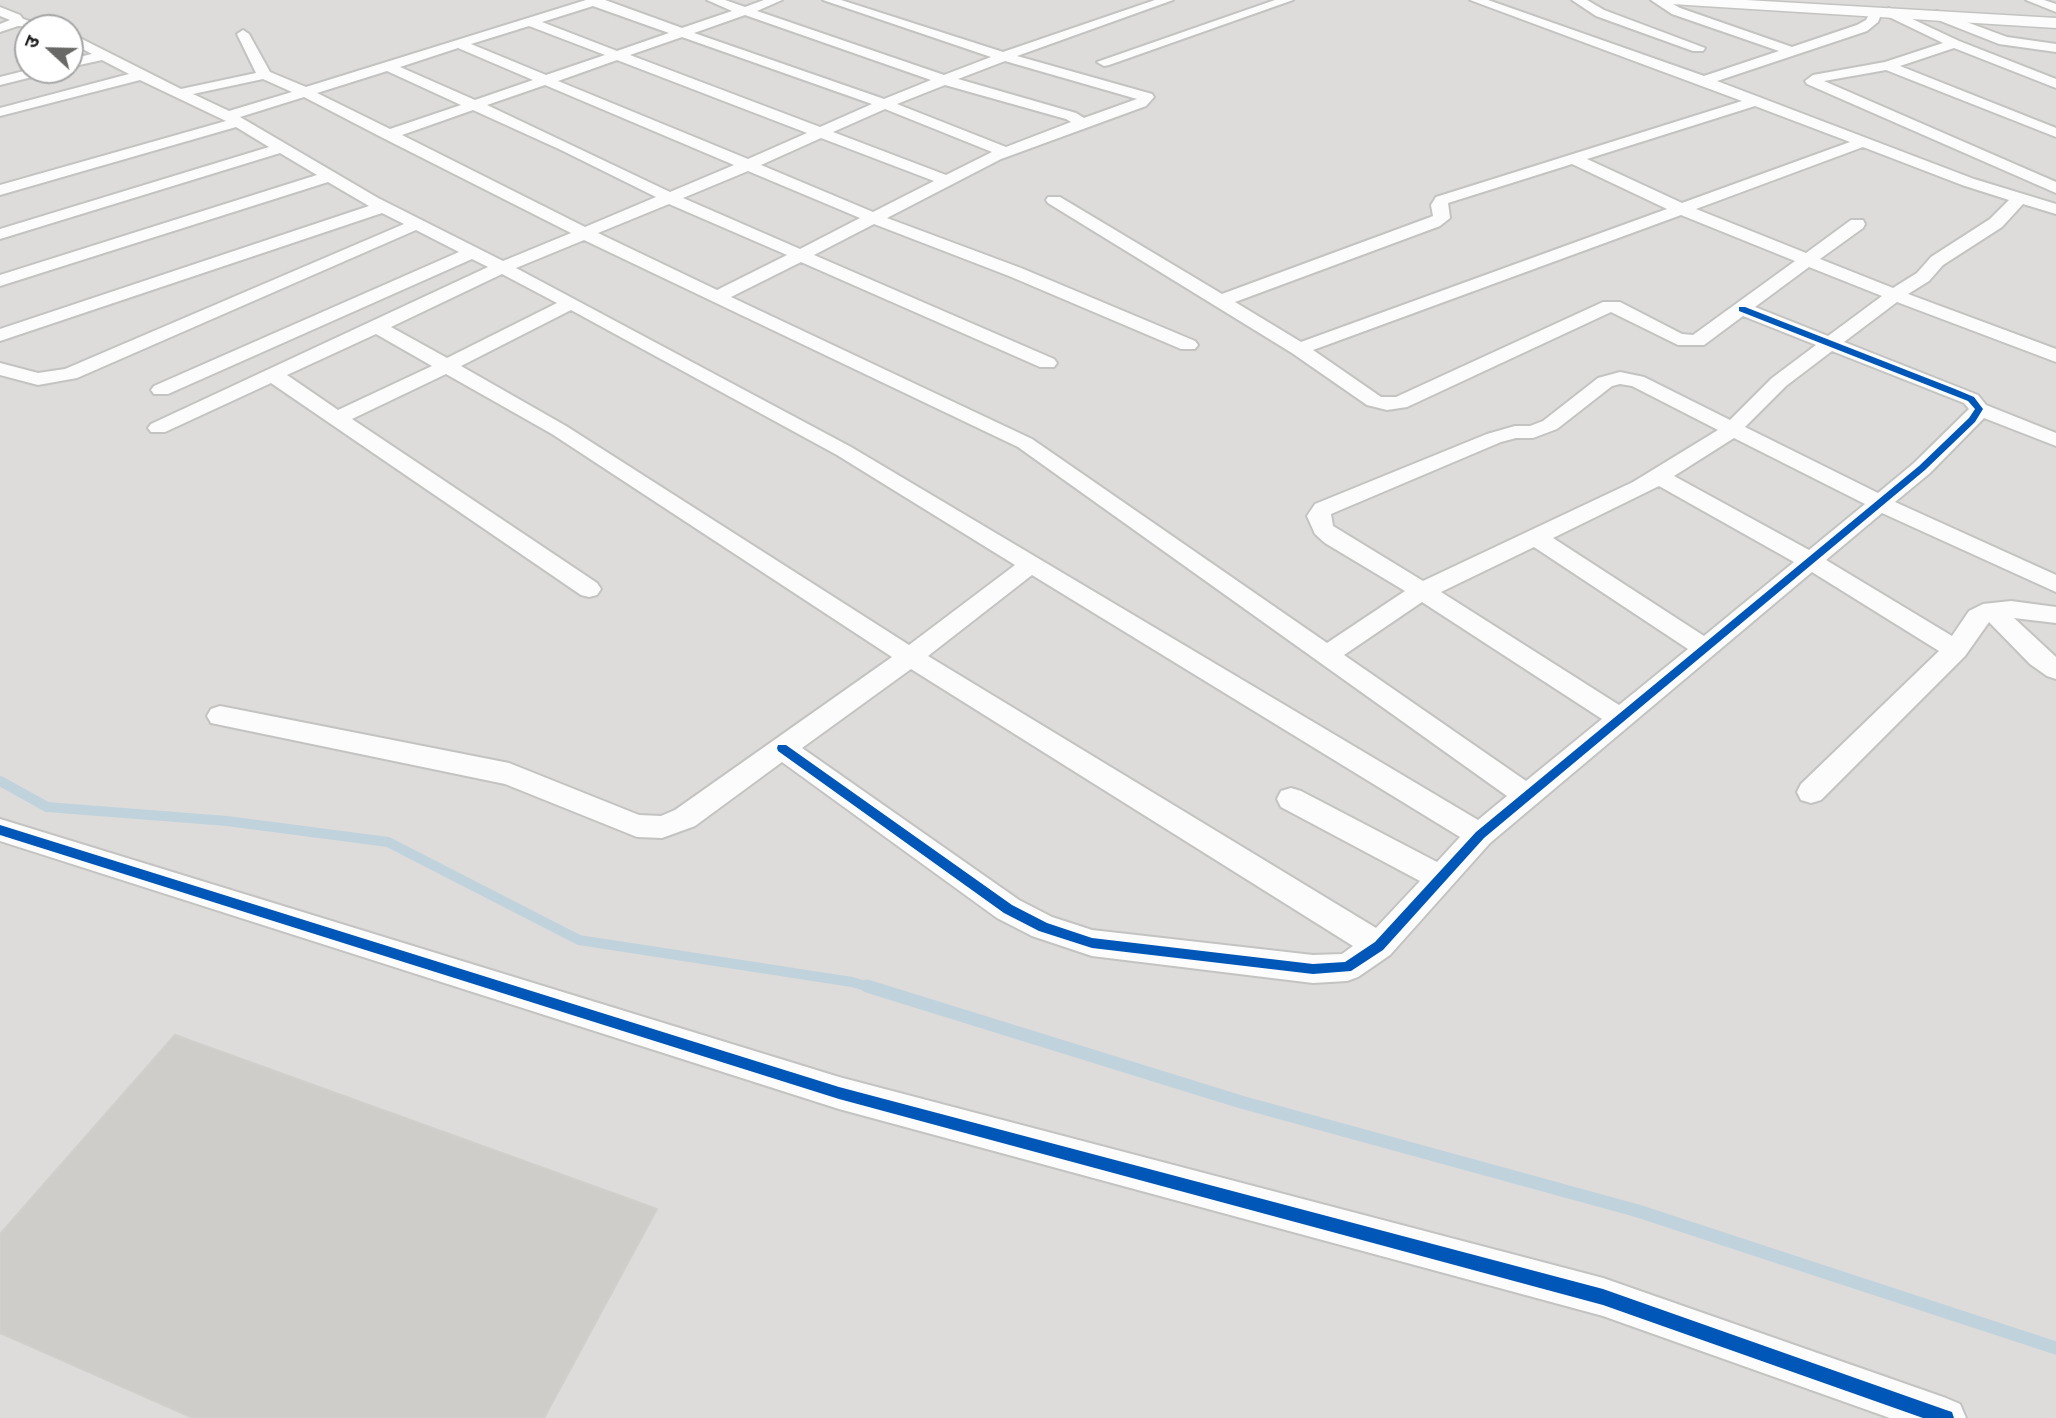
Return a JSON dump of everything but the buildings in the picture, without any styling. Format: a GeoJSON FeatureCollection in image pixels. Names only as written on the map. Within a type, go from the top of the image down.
{"type":"FeatureCollection","features":[{"type":"Feature","properties":{"kind":"street"},"geometry":{"type":"LineString","coordinates":[[713,0],[944,80],[1071,116],[1082,123]]}},
{"type":"Feature","properties":{"kind":"street"},"geometry":{"type":"LineString","coordinates":[[388,135],[776,0]]}},
{"type":"Feature","properties":{"kind":"street"},"geometry":{"type":"LineString","coordinates":[[718,297],[1006,152],[1141,103],[1147,97],[1002,56],[829,0]]}},
{"type":"Feature","properties":{"kind":"street"},"geometry":{"type":"LineString","coordinates":[[158,428],[500,268],[748,165],[884,104],[1002,56],[1167,0]]}},
{"type":"Feature","properties":{"kind":"street"},"geometry":{"type":"LineString","coordinates":[[1104,62],[1287,0]]}},
{"type":"Feature","properties":{"kind":"street"},"geometry":{"type":"LineString","coordinates":[[1476,0],[1993,189],[2056,209]]}},
{"type":"Feature","properties":{"kind":"street"},"geometry":{"type":"LineString","coordinates":[[1578,0],[1600,13],[1698,48]]}},
{"type":"Feature","properties":{"kind":"street"},"geometry":{"type":"LineString","coordinates":[[1657,0],[1676,11],[1791,51]]}},
{"type":"Feature","properties":{"kind":"street"},"geometry":{"type":"LineString","coordinates":[[1671,0],[2056,23]]}},
{"type":"Feature","properties":{"kind":"street"},"geometry":{"type":"LineString","coordinates":[[2032,0],[2056,8]]}},
{"type":"Feature","properties":{"kind":"street"},"geometry":{"type":"LineString","coordinates":[[0,190],[233,119],[305,92],[596,1],[884,104],[1006,152]]}},
{"type":"Feature","properties":{"kind":"street"},"geometry":{"type":"LineString","coordinates":[[1703,81],[1861,28],[1882,12]]}},
{"type":"Feature","properties":{"kind":"street"},"geometry":{"type":"LineString","coordinates":[[1882,12],[2056,84]]}},
{"type":"Feature","properties":{"kind":"street"},"geometry":{"type":"LineString","coordinates":[[1937,15],[2004,41],[2056,48]]}},
{"type":"Feature","properties":{"kind":"street"},"geometry":{"type":"LineString","coordinates":[[530,22],[947,181]]}},
{"type":"Feature","properties":{"kind":"street"},"geometry":{"type":"LineString","coordinates":[[243,34],[264,75]]}},
{"type":"Feature","properties":{"kind":"street"},"geometry":{"type":"LineString","coordinates":[[84,44],[233,119],[383,207],[570,303],[844,452],[1480,835]]}},
{"type":"Feature","properties":{"kind":"street"},"geometry":{"type":"LineString","coordinates":[[459,44],[876,219],[1015,272],[1188,345]]}},
{"type":"Feature","properties":{"kind":"street"},"geometry":{"type":"LineString","coordinates":[[1954,44],[1887,66],[1812,81],[2056,188]]}},
{"type":"Feature","properties":{"kind":"street"},"geometry":{"type":"LineString","coordinates":[[84,60],[104,55]]}},
{"type":"Feature","properties":{"kind":"street"},"geometry":{"type":"LineString","coordinates":[[388,66],[798,256],[1047,363]]}},
{"type":"Feature","properties":{"kind":"street"},"geometry":{"type":"LineString","coordinates":[[1887,66],[2056,133]]}},
{"type":"Feature","properties":{"kind":"street"},"geometry":{"type":"LineString","coordinates":[[0,113],[141,75]]}},
{"type":"Feature","properties":{"kind":"street"},"geometry":{"type":"LineString","coordinates":[[180,93],[264,75],[305,92],[586,234],[882,377],[989,424],[1025,443],[1527,796]]}},
{"type":"Feature","properties":{"kind":"street"},"geometry":{"type":"LineString","coordinates":[[1221,301],[1434,222],[1441,218],[1439,205],[1442,200],[1756,101]]}},
{"type":"Feature","properties":{"kind":"street"},"geometry":{"type":"LineString","coordinates":[[1299,349],[1864,142]]}},
{"type":"Feature","properties":{"kind":"street"},"geometry":{"type":"LineString","coordinates":[[0,234],[281,148]]}},
{"type":"Feature","properties":{"kind":"street"},"geometry":{"type":"LineString","coordinates":[[1573,159],[1681,209],[1807,261],[2056,356]]}},
{"type":"Feature","properties":{"kind":"street"},"geometry":{"type":"LineString","coordinates":[[1993,189],[2056,173]]}},
{"type":"Feature","properties":{"kind":"street"},"geometry":{"type":"LineString","coordinates":[[0,281],[330,176]]}},
{"type":"Feature","properties":{"kind":"street"},"geometry":{"type":"LineString","coordinates":[[1326,655],[1422,592],[1658,477],[1732,429],[1779,382],[1894,295],[1923,278],[1937,261],[1996,223],[2020,198]]}},
{"type":"Feature","properties":{"kind":"street"},"geometry":{"type":"LineString","coordinates":[[1054,201],[1299,349],[1374,401],[1387,404],[1400,403],[1614,306],[1666,334],[1678,339],[1696,341],[1857,224]]}},
{"type":"Feature","properties":{"kind":"street"},"geometry":{"type":"LineString","coordinates":[[0,335],[383,207]]}},
{"type":"Feature","properties":{"kind":"street"},"geometry":{"type":"LineString","coordinates":[[0,369],[38,379],[70,374],[417,225]]}},
{"type":"Feature","properties":{"kind":"street"},"geometry":{"type":"LineString","coordinates":[[161,390],[472,253]]}},
{"type":"Feature","properties":{"kind":"street"},"geometry":{"type":"LineString","coordinates":[[338,418],[570,303]]}},
{"type":"Feature","properties":{"kind":"street"},"geometry":{"type":"LineString","coordinates":[[1742,309],[1952,391],[1971,399],[1979,409],[2055,438]]}},
{"type":"Feature","properties":{"kind":"street"},"geometry":{"type":"LineString","coordinates":[[376,326],[559,429],[910,657],[1378,946]]}},
{"type":"Feature","properties":{"kind":"street"},"geometry":{"type":"LineString","coordinates":[[273,374],[589,589]]}},
{"type":"Feature","properties":{"kind":"street"},"geometry":{"type":"LineString","coordinates":[[1622,719],[1333,538],[1323,528],[1318,516],[1323,509],[1494,439],[1515,432],[1533,432],[1550,425],[1605,382],[1620,378],[1637,381],[1880,503],[2056,584]]}},
{"type":"Feature","properties":{"kind":"street"},"geometry":{"type":"LineString","coordinates":[[782,748],[1008,909],[1043,927],[1092,943],[1313,969],[1347,967],[1378,946],[1480,835],[1880,503],[1972,420],[1979,409]]}},
{"type":"Feature","properties":{"kind":"street"},"geometry":{"type":"LineString","coordinates":[[1658,477],[1811,561],[1956,650]]}},
{"type":"Feature","properties":{"kind":"street"},"geometry":{"type":"LineString","coordinates":[[1535,537],[1706,649]]}},
{"type":"Feature","properties":{"kind":"street"},"geometry":{"type":"LineString","coordinates":[[220,716],[509,774],[637,826],[662,827],[685,818],[910,657],[1033,564]]}},
{"type":"Feature","properties":{"kind":"street"},"geometry":{"type":"LineString","coordinates":[[1992,610],[2039,658],[2056,670]]}},
{"type":"Feature","properties":{"kind":"street"},"geometry":{"type":"LineString","coordinates":[[1811,792],[1956,650],[1978,617],[1992,610],[2056,615]]}},
{"type":"Feature","properties":{"kind":"street"},"geometry":{"type":"LineString","coordinates":[[1292,799],[1441,878]]}},
{"type":"Feature","properties":{"kind":"street"},"geometry":{"type":"LineString","coordinates":[[0,830],[839,1093],[1603,1297],[1946,1418]]}},
{"type":"Feature","properties":{"kind":"shaded area"},"geometry":{"type":"Polygon","coordinates":[[[0,0],[2056,0],[2056,1418],[0,1418],[0,0]]]}},
{"type":"Feature","properties":{"kind":"waterway"},"geometry":{"type":"LineString","coordinates":[[0,781],[47,807],[227,821],[388,842],[579,940],[852,982],[872,988]]}},
{"type":"Feature","properties":{"kind":"waterway"},"geometry":{"type":"LineString","coordinates":[[867,986],[1241,1102],[1638,1211],[2056,1348]]}},
{"type":"Feature","properties":{"kind":"cycle path"},"geometry":{"type":"LineString","coordinates":[[782,748],[1008,909],[1043,927],[1092,943],[1313,969],[1347,967],[1379,946],[1480,835],[1922,468],[1972,420],[1979,409],[1971,399],[1742,309]]}},
{"type":"Feature","properties":{"kind":"cycle path"},"geometry":{"type":"LineString","coordinates":[[0,830],[839,1093],[1603,1297],[1946,1418]]}}]}
